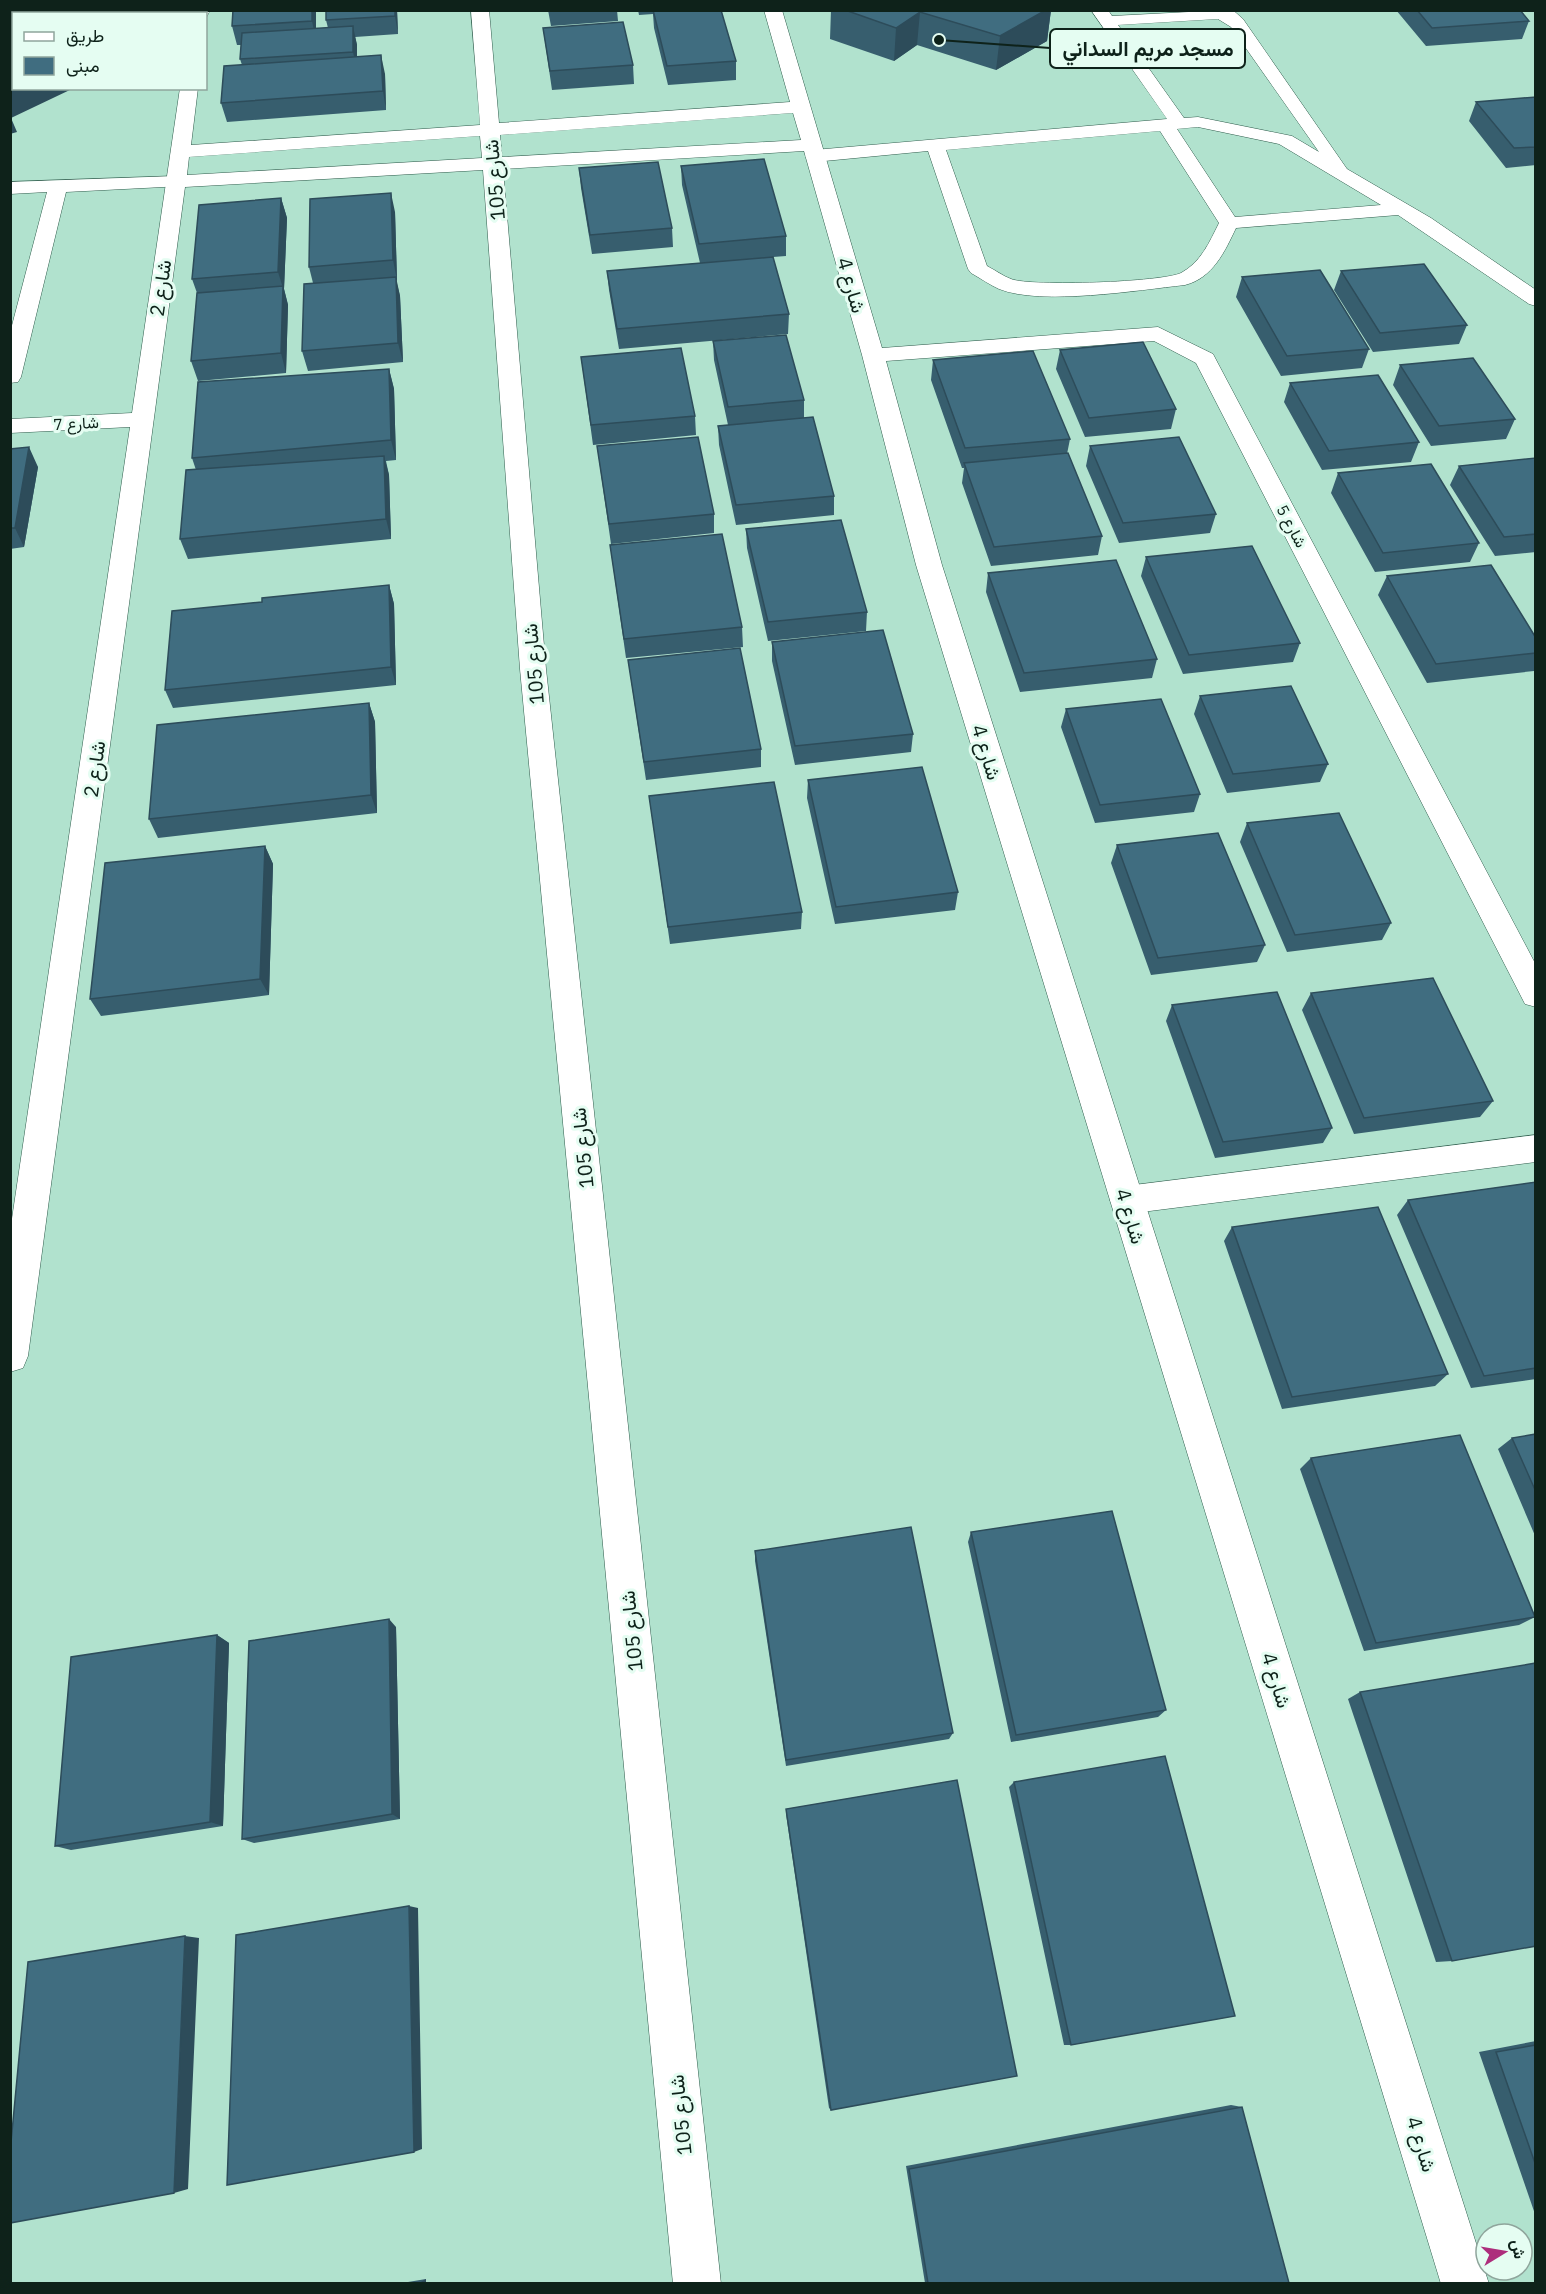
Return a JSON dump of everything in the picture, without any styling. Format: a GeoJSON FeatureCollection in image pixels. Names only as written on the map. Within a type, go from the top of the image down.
{"type":"FeatureCollection","features":[{"type":"Feature","properties":{"kind":"street","name":"شارع 105"},"geometry":{"type":"LineString","coordinates":[[480,10],[533,669],[697,2283]]}},
{"type":"Feature","properties":{"kind":"street","name":"شارع 4"},"geometry":{"type":"LineString","coordinates":[[773,10],[873,355],[929,565],[1466,2283]]}},
{"type":"Feature","properties":{"kind":"street","name":"شارع 2"},"geometry":{"type":"LineString","coordinates":[[11,1344],[189,90]]}},
{"type":"Feature","properties":{"kind":"street"},"geometry":{"type":"LineString","coordinates":[[180,152],[802,107]]}},
{"type":"Feature","properties":{"kind":"street"},"geometry":{"type":"LineString","coordinates":[[176,182],[492,164],[813,150]]}},
{"type":"Feature","properties":{"kind":"street","name":"شارع 5"},"geometry":{"type":"LineString","coordinates":[[873,355],[1158,334],[1204,359],[1536,995]]}},
{"type":"Feature","properties":{"kind":"street","name":"شارع 7"},"geometry":{"type":"LineString","coordinates":[[10,426],[141,419]]}},
{"type":"Feature","properties":{"kind":"lane"},"geometry":{"type":"LineString","coordinates":[[1104,16],[1218,14],[1229,16],[1237,22],[1344,175]]}},
{"type":"Feature","properties":{"kind":"lane"},"geometry":{"type":"LineString","coordinates":[[1104,16],[1172,124],[1229,224]]}},
{"type":"Feature","properties":{"kind":"lane"},"geometry":{"type":"LineString","coordinates":[[813,150],[935,145],[1198,122],[1285,140],[1401,209],[1536,300]]}},
{"type":"Feature","properties":{"kind":"lane"},"geometry":{"type":"LineString","coordinates":[[935,145],[978,269],[1007,285],[1057,290],[1107,288],[1185,279],[1211,259],[1229,224]]}},
{"type":"Feature","properties":{"kind":"lane"},"geometry":{"type":"LineString","coordinates":[[10,188],[176,182]]}},
{"type":"Feature","properties":{"kind":"lane"},"geometry":{"type":"LineString","coordinates":[[10,377],[58,187]]}},
{"type":"Feature","properties":{"kind":"lane"},"geometry":{"type":"LineString","coordinates":[[1229,224],[1401,209]]}},
{"type":"Feature","properties":{"kind":"lane"},"geometry":{"type":"LineString","coordinates":[[1126,1200],[1536,1148]]}},
{"type":"Feature","properties":{"kind":"building"},"geometry":{"type":"Polygon","coordinates":[[[18,10],[106,10],[110,12],[14,12],[18,10]]]}},
{"type":"Feature","properties":{"kind":"building"},"geometry":{"type":"Polygon","coordinates":[[[233,10],[312,10],[312,21],[232,26],[233,10]]]}},
{"type":"Feature","properties":{"kind":"building"},"geometry":{"type":"Polygon","coordinates":[[[326,10],[395,10],[395,16],[326,20],[326,10]]]}},
{"type":"Feature","properties":{"kind":"building"},"geometry":{"type":"Polygon","coordinates":[[[653,10],[721,10],[736,61],[667,66],[653,10]]]}},
{"type":"Feature","properties":{"kind":"building"},"geometry":{"type":"Polygon","coordinates":[[[845,10],[1046,10],[1000,36],[920,12],[896,28],[845,10]]]}},
{"type":"Feature","properties":{"kind":"building"},"geometry":{"type":"Polygon","coordinates":[[[1417,10],[1520,10],[1529,21],[1432,28],[1417,10]]]}},
{"type":"Feature","properties":{"kind":"building"},"geometry":{"type":"Polygon","coordinates":[[[12,13],[12,77],[10,78],[10,14],[12,13]]]}},
{"type":"Feature","properties":{"kind":"building"},"geometry":{"type":"Polygon","coordinates":[[[623,22],[633,65],[550,71],[543,28],[623,22]]]}},
{"type":"Feature","properties":{"kind":"building"},"geometry":{"type":"Polygon","coordinates":[[[353,26],[353,52],[240,59],[242,33],[353,26]]]}},
{"type":"Feature","properties":{"kind":"building"},"geometry":{"type":"Polygon","coordinates":[[[381,55],[383,91],[221,103],[224,66],[381,55]]]}},
{"type":"Feature","properties":{"kind":"building"},"geometry":{"type":"Polygon","coordinates":[[[1536,97],[1536,147],[1514,148],[1476,102],[1536,97]]]}},
{"type":"Feature","properties":{"kind":"building"},"geometry":{"type":"Polygon","coordinates":[[[764,159],[786,236],[699,244],[681,166],[764,159]]]}},
{"type":"Feature","properties":{"kind":"building"},"geometry":{"type":"Polygon","coordinates":[[[658,162],[672,228],[590,235],[579,168],[658,162]]]}},
{"type":"Feature","properties":{"kind":"building"},"geometry":{"type":"Polygon","coordinates":[[[391,193],[393,260],[309,267],[310,199],[391,193]]]}},
{"type":"Feature","properties":{"kind":"building"},"geometry":{"type":"Polygon","coordinates":[[[281,198],[278,272],[192,279],[199,205],[281,198]]]}},
{"type":"Feature","properties":{"kind":"building"},"geometry":{"type":"Polygon","coordinates":[[[773,257],[789,314],[617,329],[607,271],[773,257]]]}},
{"type":"Feature","properties":{"kind":"building"},"geometry":{"type":"Polygon","coordinates":[[[1424,264],[1467,325],[1380,333],[1341,271],[1424,264]]]}},
{"type":"Feature","properties":{"kind":"building"},"geometry":{"type":"Polygon","coordinates":[[[1320,270],[1369,349],[1287,356],[1242,277],[1320,270]]]}},
{"type":"Feature","properties":{"kind":"building"},"geometry":{"type":"Polygon","coordinates":[[[396,277],[398,343],[302,351],[304,284],[396,277]]]}},
{"type":"Feature","properties":{"kind":"building"},"geometry":{"type":"Polygon","coordinates":[[[283,286],[281,353],[191,361],[197,293],[283,286]]]}},
{"type":"Feature","properties":{"kind":"building"},"geometry":{"type":"Polygon","coordinates":[[[786,335],[804,400],[728,407],[713,341],[786,335]]]}},
{"type":"Feature","properties":{"kind":"building"},"geometry":{"type":"Polygon","coordinates":[[[1143,342],[1176,409],[1089,418],[1060,350],[1143,342]]]}},
{"type":"Feature","properties":{"kind":"building"},"geometry":{"type":"Polygon","coordinates":[[[681,348],[695,416],[591,425],[581,357],[681,348]]]}},
{"type":"Feature","properties":{"kind":"building"},"geometry":{"type":"Polygon","coordinates":[[[1033,351],[1070,439],[965,448],[933,360],[1033,351]]]}},
{"type":"Feature","properties":{"kind":"building"},"geometry":{"type":"Polygon","coordinates":[[[1473,358],[1515,419],[1439,426],[1400,365],[1473,358]]]}},
{"type":"Feature","properties":{"kind":"building"},"geometry":{"type":"Polygon","coordinates":[[[389,369],[391,440],[192,458],[198,382],[389,369]]]}},
{"type":"Feature","properties":{"kind":"building"},"geometry":{"type":"Polygon","coordinates":[[[1378,375],[1419,442],[1329,451],[1290,383],[1378,375]]]}},
{"type":"Feature","properties":{"kind":"building"},"geometry":{"type":"Polygon","coordinates":[[[813,417],[834,496],[736,505],[718,426],[813,417]]]}},
{"type":"Feature","properties":{"kind":"building"},"geometry":{"type":"Polygon","coordinates":[[[698,437],[714,514],[609,524],[597,446],[698,437]]]}},
{"type":"Feature","properties":{"kind":"building"},"geometry":{"type":"Polygon","coordinates":[[[1179,437],[1216,514],[1123,523],[1090,446],[1179,437]]]}},
{"type":"Feature","properties":{"kind":"building"},"geometry":{"type":"Polygon","coordinates":[[[29,447],[15,528],[10,528],[10,449],[29,447]]]}},
{"type":"Feature","properties":{"kind":"building"},"geometry":{"type":"Polygon","coordinates":[[[1068,453],[1102,536],[994,547],[964,463],[1068,453]]]}},
{"type":"Feature","properties":{"kind":"building"},"geometry":{"type":"Polygon","coordinates":[[[384,456],[386,519],[180,539],[186,470],[384,456]]]}},
{"type":"Feature","properties":{"kind":"building"},"geometry":{"type":"Polygon","coordinates":[[[1536,458],[1536,534],[1504,537],[1459,466],[1536,458]]]}},
{"type":"Feature","properties":{"kind":"building"},"geometry":{"type":"Polygon","coordinates":[[[1431,464],[1479,543],[1383,553],[1338,473],[1431,464]]]}},
{"type":"Feature","properties":{"kind":"building"},"geometry":{"type":"Polygon","coordinates":[[[841,520],[867,612],[768,622],[746,529],[841,520]]]}},
{"type":"Feature","properties":{"kind":"building"},"geometry":{"type":"Polygon","coordinates":[[[722,534],[742,627],[624,639],[610,545],[722,534]]]}},
{"type":"Feature","properties":{"kind":"building"},"geometry":{"type":"Polygon","coordinates":[[[1252,546],[1300,643],[1189,655],[1146,557],[1252,546]]]}},
{"type":"Feature","properties":{"kind":"building"},"geometry":{"type":"Polygon","coordinates":[[[1116,560],[1157,659],[1024,673],[988,573],[1116,560]]]}},
{"type":"Feature","properties":{"kind":"building"},"geometry":{"type":"Polygon","coordinates":[[[1491,565],[1536,638],[1536,653],[1436,664],[1387,576],[1491,565]]]}},
{"type":"Feature","properties":{"kind":"building"},"geometry":{"type":"Polygon","coordinates":[[[389,585],[391,667],[165,690],[172,611],[262,602],[262,598],[389,585]]]}},
{"type":"Feature","properties":{"kind":"building"},"geometry":{"type":"Polygon","coordinates":[[[883,630],[913,734],[795,746],[772,642],[883,630]]]}},
{"type":"Feature","properties":{"kind":"building"},"geometry":{"type":"Polygon","coordinates":[[[740,648],[761,749],[644,762],[628,660],[740,648]]]}},
{"type":"Feature","properties":{"kind":"building"},"geometry":{"type":"Polygon","coordinates":[[[1291,686],[1328,764],[1233,774],[1200,696],[1291,686]]]}},
{"type":"Feature","properties":{"kind":"building"},"geometry":{"type":"Polygon","coordinates":[[[1161,699],[1200,794],[1100,805],[1066,709],[1161,699]]]}},
{"type":"Feature","properties":{"kind":"building"},"geometry":{"type":"Polygon","coordinates":[[[369,703],[371,795],[149,819],[157,725],[369,703]]]}},
{"type":"Feature","properties":{"kind":"building"},"geometry":{"type":"Polygon","coordinates":[[[922,767],[958,892],[836,907],[808,780],[922,767]]]}},
{"type":"Feature","properties":{"kind":"building"},"geometry":{"type":"Polygon","coordinates":[[[774,782],[802,912],[668,927],[649,796],[774,782]]]}},
{"type":"Feature","properties":{"kind":"building"},"geometry":{"type":"Polygon","coordinates":[[[1339,813],[1391,923],[1295,935],[1247,823],[1339,813]]]}},
{"type":"Feature","properties":{"kind":"building"},"geometry":{"type":"Polygon","coordinates":[[[1218,833],[1265,945],[1158,958],[1117,845],[1218,833]]]}},
{"type":"Feature","properties":{"kind":"building"},"geometry":{"type":"Polygon","coordinates":[[[265,846],[260,979],[90,999],[105,863],[265,846]]]}},
{"type":"Feature","properties":{"kind":"building"},"geometry":{"type":"Polygon","coordinates":[[[1433,978],[1493,1101],[1364,1118],[1311,993],[1433,978]]]}},
{"type":"Feature","properties":{"kind":"building"},"geometry":{"type":"Polygon","coordinates":[[[1277,992],[1332,1128],[1223,1142],[1172,1005],[1277,992]]]}},
{"type":"Feature","properties":{"kind":"building"},"geometry":{"type":"Polygon","coordinates":[[[1536,1182],[1536,1368],[1484,1376],[1408,1200],[1536,1182]]]}},
{"type":"Feature","properties":{"kind":"building"},"geometry":{"type":"Polygon","coordinates":[[[1378,1207],[1448,1374],[1292,1397],[1232,1227],[1378,1207]]]}},
{"type":"Feature","properties":{"kind":"building"},"geometry":{"type":"Polygon","coordinates":[[[1536,1434],[1536,1492],[1512,1438],[1536,1434]]]}},
{"type":"Feature","properties":{"kind":"building"},"geometry":{"type":"Polygon","coordinates":[[[1460,1435],[1535,1617],[1376,1643],[1311,1458],[1460,1435]]]}},
{"type":"Feature","properties":{"kind":"building"},"geometry":{"type":"Polygon","coordinates":[[[1112,1511],[1166,1710],[1016,1735],[971,1532],[1112,1511]]]}},
{"type":"Feature","properties":{"kind":"building"},"geometry":{"type":"Polygon","coordinates":[[[911,1527],[953,1733],[786,1760],[755,1551],[911,1527]]]}},
{"type":"Feature","properties":{"kind":"building"},"geometry":{"type":"Polygon","coordinates":[[[389,1619],[392,1814],[242,1839],[249,1641],[389,1619]]]}},
{"type":"Feature","properties":{"kind":"building"},"geometry":{"type":"Polygon","coordinates":[[[217,1635],[210,1822],[55,1846],[71,1657],[217,1635]]]}},
{"type":"Feature","properties":{"kind":"building"},"geometry":{"type":"Polygon","coordinates":[[[1536,1663],[1536,1946],[1452,1961],[1360,1692],[1536,1663]]]}},
{"type":"Feature","properties":{"kind":"building"},"geometry":{"type":"Polygon","coordinates":[[[1165,1756],[1235,2016],[1071,2045],[1014,1782],[1165,1756]]]}},
{"type":"Feature","properties":{"kind":"building"},"geometry":{"type":"Polygon","coordinates":[[[957,1780],[1017,2076],[831,2110],[786,1809],[957,1780]]]}},
{"type":"Feature","properties":{"kind":"building"},"geometry":{"type":"Polygon","coordinates":[[[409,1906],[414,2152],[227,2185],[236,1935],[409,1906]]]}},
{"type":"Feature","properties":{"kind":"building"},"geometry":{"type":"Polygon","coordinates":[[[185,1936],[174,2193],[10,2223],[10,2153],[28,1962],[185,1936]]]}},
{"type":"Feature","properties":{"kind":"building"},"geometry":{"type":"Polygon","coordinates":[[[1536,2045],[1536,2166],[1496,2052],[1536,2045]]]}},
{"type":"Feature","properties":{"kind":"building"},"geometry":{"type":"Polygon","coordinates":[[[1242,2107],[1289,2283],[928,2283],[909,2169],[1242,2107]]]}},
{"type":"Feature","properties":{"kind":"place","name":"مسجد مريم السداني"},"geometry":{"type":"Point","coordinates":[939,40]}}]}
